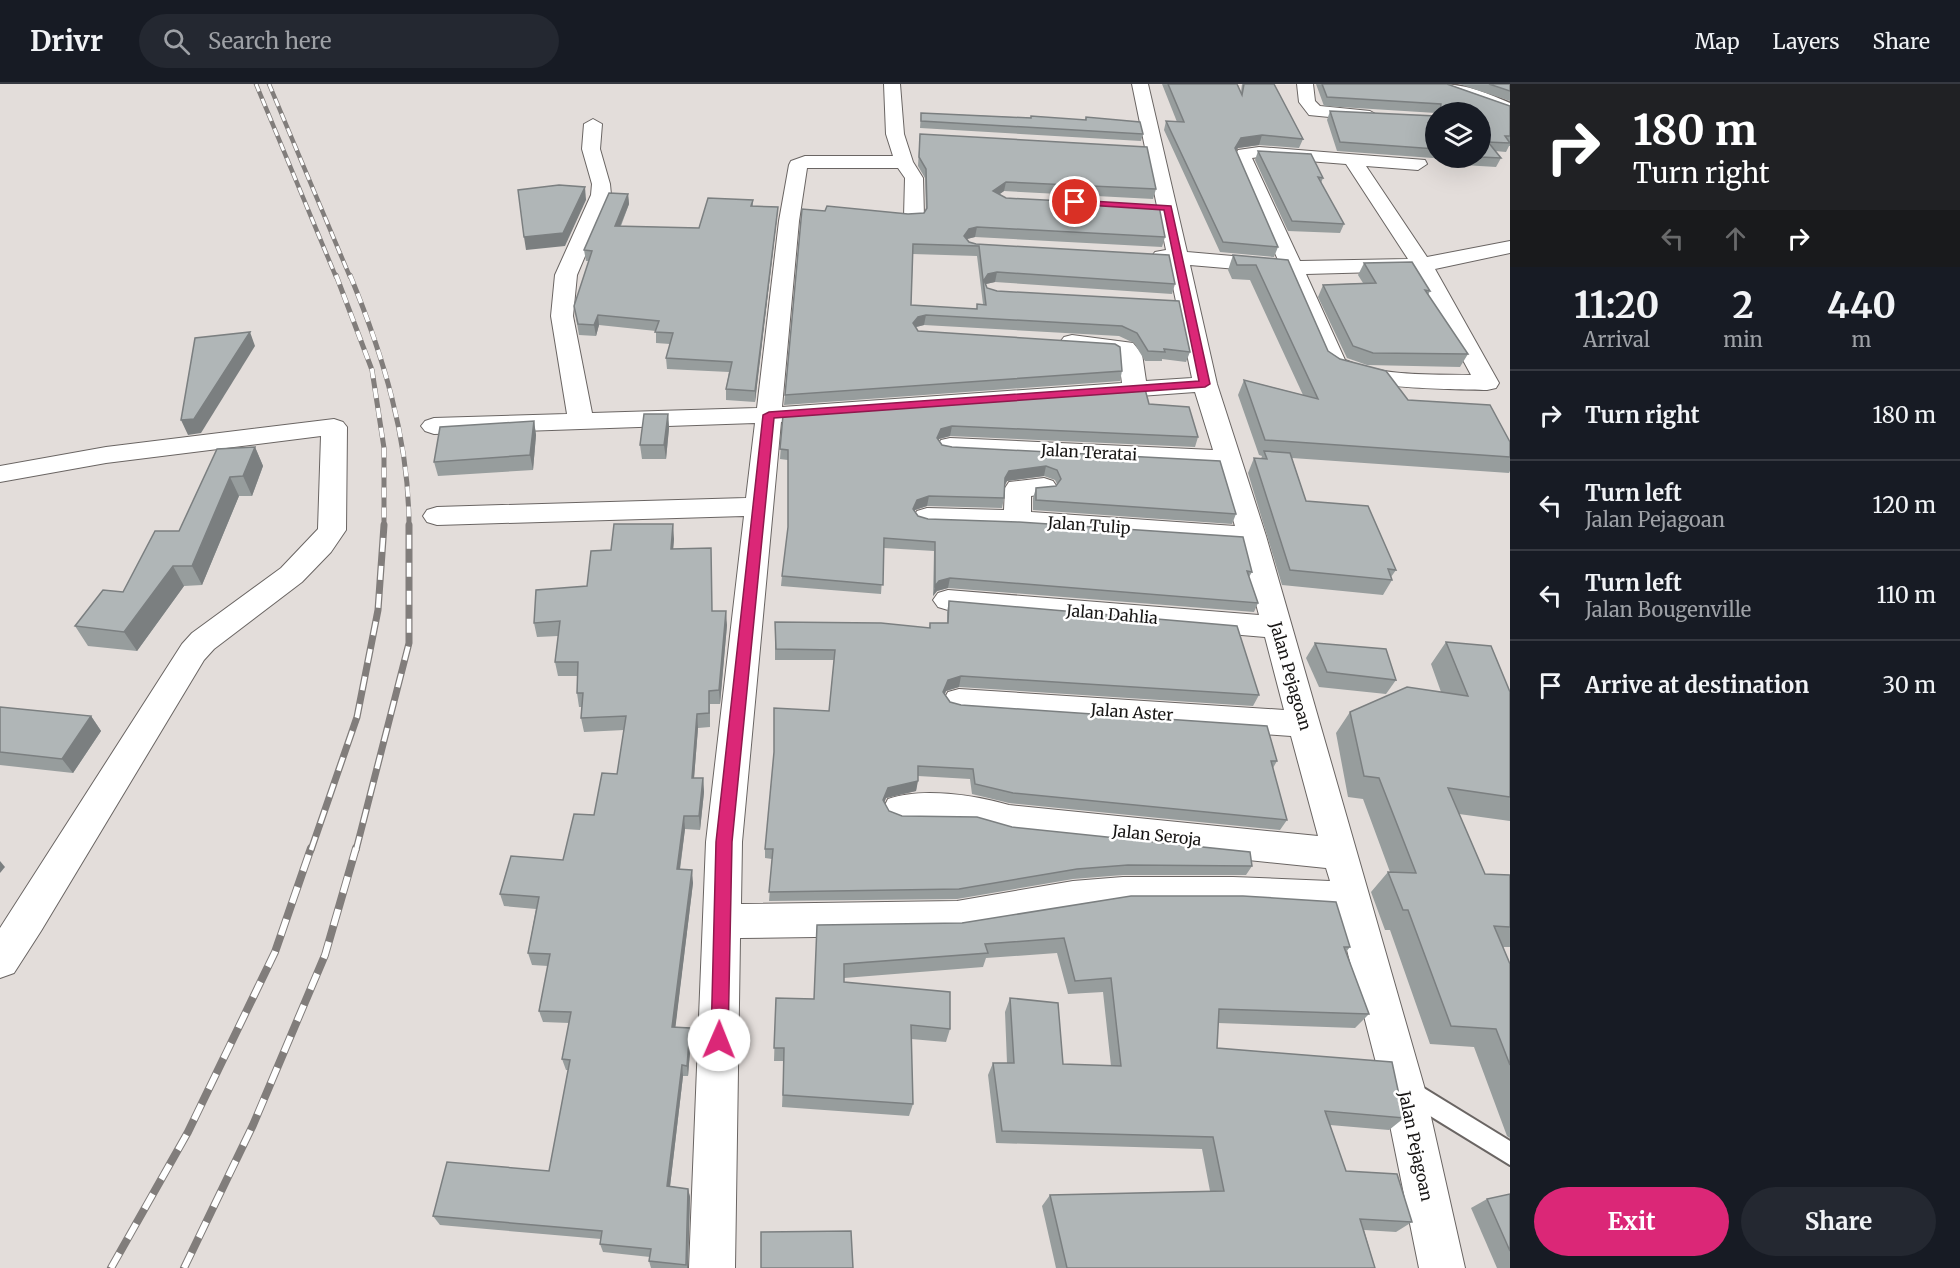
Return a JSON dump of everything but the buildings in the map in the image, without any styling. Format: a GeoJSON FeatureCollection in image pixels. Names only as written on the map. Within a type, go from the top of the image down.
{"type":"FeatureCollection","features":[{"type":"Feature","properties":{"kind":"main road"},"geometry":{"type":"LineString","coordinates":[[1444,84],[1472,88],[1510,110]]}},
{"type":"Feature","properties":{"kind":"street"},"geometry":{"type":"LineString","coordinates":[[892,84],[914,178],[914,217]]}},
{"type":"Feature","properties":{"kind":"street","name":"Jalan Pejagoan"},"geometry":{"type":"LineString","coordinates":[[1140,84],[1143,148],[1156,207],[1180,257],[1177,302],[1252,536],[1341,854],[1403,1086],[1442,1268]]}},
{"type":"Feature","properties":{"kind":"street"},"geometry":{"type":"LineString","coordinates":[[1305,84],[1307,102],[1315,111],[1388,116]]}},
{"type":"Feature","properties":{"kind":"street"},"geometry":{"type":"LineString","coordinates":[[581,420],[562,316],[566,275],[601,195],[601,184],[591,149],[592,124]]}},
{"type":"Feature","properties":{"kind":"street"},"geometry":{"type":"LineString","coordinates":[[712,1268],[724,842],[784,258],[798,165],[906,144]]}},
{"type":"Feature","properties":{"kind":"street"},"geometry":{"type":"LineString","coordinates":[[1418,164],[1259,152],[1244,154],[1243,158],[1335,364],[1344,370],[1369,375],[1499,384]]}},
{"type":"Feature","properties":{"kind":"street"},"geometry":{"type":"LineString","coordinates":[[1352,159],[1499,384]]}},
{"type":"Feature","properties":{"kind":"street"},"geometry":{"type":"LineString","coordinates":[[1146,255],[1212,262],[1291,266],[1423,266],[1480,256],[1510,247]]}},
{"type":"Feature","properties":{"kind":"street"},"geometry":{"type":"LineString","coordinates":[[1050,341],[1125,348],[1130,354],[1135,389]]}},
{"type":"Feature","properties":{"kind":"street"},"geometry":{"type":"LineString","coordinates":[[434,426],[769,415],[1205,384]]}},
{"type":"Feature","properties":{"kind":"street"},"geometry":{"type":"LineString","coordinates":[[0,474],[106,455],[334,427],[332,530],[324,544],[308,560],[203,641],[193,652],[28,919],[0,960]]}},
{"type":"Feature","properties":{"kind":"street","name":"Jalan Teratai"},"geometry":{"type":"LineString","coordinates":[[950,446],[1227,459]]}},
{"type":"Feature","properties":{"kind":"street"},"geometry":{"type":"LineString","coordinates":[[1017,520],[1018,488],[1044,487]]}},
{"type":"Feature","properties":{"kind":"street"},"geometry":{"type":"LineString","coordinates":[[437,516],[759,507]]}},
{"type":"Feature","properties":{"kind":"street","name":"Jalan Tulip"},"geometry":{"type":"LineString","coordinates":[[927,518],[1017,520],[1252,536]]}},
{"type":"Feature","properties":{"kind":"street","name":"Jalan Dahlia"},"geometry":{"type":"LineString","coordinates":[[948,600],[1276,627]]}},
{"type":"Feature","properties":{"kind":"street","name":"Jalan Aster"},"geometry":{"type":"LineString","coordinates":[[959,701],[1305,724]]}},
{"type":"Feature","properties":{"kind":"street","name":"Jalan Seroja"},"geometry":{"type":"LineString","coordinates":[[900,809],[975,810],[1009,820],[1341,854]]}},
{"type":"Feature","properties":{"kind":"street"},"geometry":{"type":"LineString","coordinates":[[722,921],[957,918],[1123,893],[1233,893],[1353,899]]}},
{"type":"Feature","properties":{"kind":"lane"},"geometry":{"type":"LineString","coordinates":[[1403,1086],[1510,1154]]}},
{"type":"Feature","properties":{"kind":"railway"},"geometry":{"type":"LineString","coordinates":[[256,84],[336,277]]}},
{"type":"Feature","properties":{"kind":"railway"},"geometry":{"type":"LineString","coordinates":[[269,84],[350,277]]}},
{"type":"Feature","properties":{"kind":"railway"},"geometry":{"type":"LineString","coordinates":[[336,275],[372,370],[384,448],[384,525]]}},
{"type":"Feature","properties":{"kind":"railway"},"geometry":{"type":"LineString","coordinates":[[350,275],[373,336],[392,398],[404,461],[409,526]]}},
{"type":"Feature","properties":{"kind":"railway"},"geometry":{"type":"LineString","coordinates":[[311,850],[357,717],[378,610],[384,525]]}},
{"type":"Feature","properties":{"kind":"railway"},"geometry":{"type":"LineString","coordinates":[[356,850],[409,643],[409,526]]}},
{"type":"Feature","properties":{"kind":"railway"},"geometry":{"type":"LineString","coordinates":[[111,1268],[188,1132],[275,952],[311,848]]}},
{"type":"Feature","properties":{"kind":"railway"},"geometry":{"type":"LineString","coordinates":[[184,1268],[253,1125],[325,955],[356,848]]}},
{"type":"Feature","properties":{"kind":"route"},"geometry":{"type":"LineString","coordinates":[[719,1040],[724,842],[769,415],[1205,384],[1168,208],[1075,202]]}}]}
